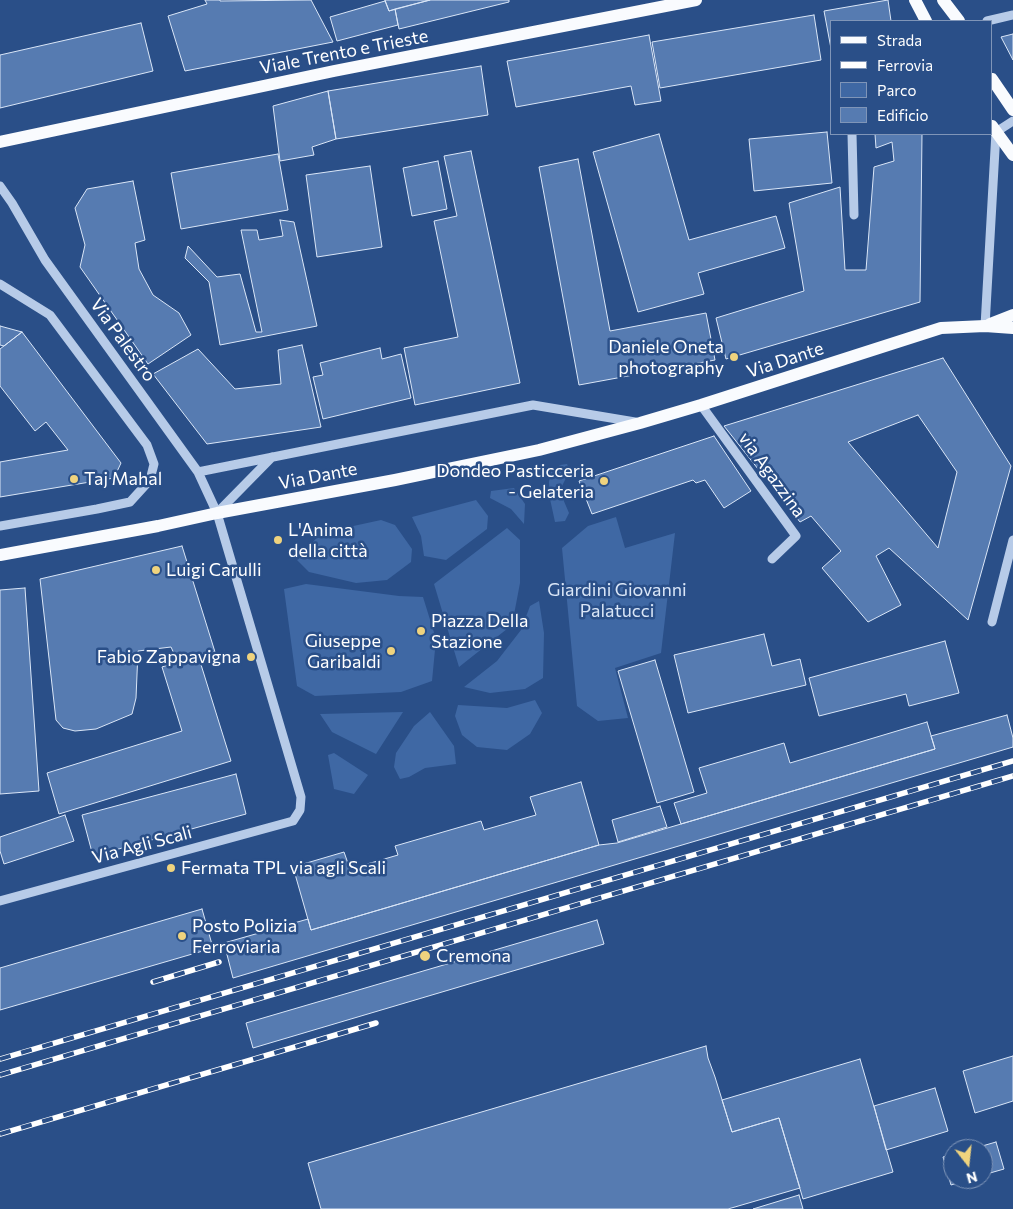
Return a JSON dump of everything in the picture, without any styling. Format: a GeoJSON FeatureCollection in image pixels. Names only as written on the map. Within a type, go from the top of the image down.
{"type":"FeatureCollection","features":[{"type":"Feature","properties":{"kind":"main road","name":"Viale Trento e Trieste"},"geometry":{"type":"LineString","coordinates":[[0,142],[334,70],[696,0]]}},
{"type":"Feature","properties":{"kind":"main road"},"geometry":{"type":"LineString","coordinates":[[915,0],[925,20]]}},
{"type":"Feature","properties":{"kind":"main road"},"geometry":{"type":"LineString","coordinates":[[943,0],[959,20]]}},
{"type":"Feature","properties":{"kind":"main road"},"geometry":{"type":"LineString","coordinates":[[993,80],[1013,110]]}},
{"type":"Feature","properties":{"kind":"main road"},"geometry":{"type":"LineString","coordinates":[[994,129],[1013,155]]}},
{"type":"Feature","properties":{"kind":"main road"},"geometry":{"type":"LineString","coordinates":[[985,326],[1013,316]]}},
{"type":"Feature","properties":{"kind":"main road"},"geometry":{"type":"LineString","coordinates":[[985,326],[1013,328]]}},
{"type":"Feature","properties":{"kind":"main road","name":"Via Dante"},"geometry":{"type":"LineString","coordinates":[[0,556],[539,450],[701,405],[941,328],[985,326]]}},
{"type":"Feature","properties":{"kind":"street"},"geometry":{"type":"LineString","coordinates":[[952,0],[960,20]]}},
{"type":"Feature","properties":{"kind":"street"},"geometry":{"type":"LineString","coordinates":[[991,20],[1013,15]]}},
{"type":"Feature","properties":{"kind":"street"},"geometry":{"type":"LineString","coordinates":[[985,326],[994,129],[1013,120]]}},
{"type":"Feature","properties":{"kind":"street"},"geometry":{"type":"LineString","coordinates":[[852,135],[854,215]]}},
{"type":"Feature","properties":{"kind":"street","name":"Via Palestro"},"geometry":{"type":"LineString","coordinates":[[0,186],[45,260],[198,472],[217,513]]}},
{"type":"Feature","properties":{"kind":"street"},"geometry":{"type":"LineString","coordinates":[[0,284],[50,315],[147,445],[154,464],[150,480],[130,502],[0,526]]}},
{"type":"Feature","properties":{"kind":"street","name":"via Agazzina"},"geometry":{"type":"LineString","coordinates":[[701,405],[796,536],[772,560]]}},
{"type":"Feature","properties":{"kind":"street","name":"Via Dante"},"geometry":{"type":"LineString","coordinates":[[198,472],[533,406],[640,423]]}},
{"type":"Feature","properties":{"kind":"street"},"geometry":{"type":"LineString","coordinates":[[217,513],[272,457]]}},
{"type":"Feature","properties":{"kind":"street","name":"Via Agli Scali"},"geometry":{"type":"LineString","coordinates":[[0,901],[293,821],[300,810],[300,797],[217,513]]}},
{"type":"Feature","properties":{"kind":"street"},"geometry":{"type":"LineString","coordinates":[[992,622],[1013,540]]}},
{"type":"Feature","properties":{"kind":"green space"},"geometry":{"type":"Polygon","coordinates":[[[567,464],[570,470],[561,488],[569,513],[565,521],[555,522],[550,499],[549,482],[551,471],[560,465],[567,464]]]}},
{"type":"Feature","properties":{"kind":"green space"},"geometry":{"type":"Polygon","coordinates":[[[514,488],[525,504],[524,524],[511,509],[490,498],[491,491],[514,488]]]}},
{"type":"Feature","properties":{"kind":"green space"},"geometry":{"type":"Polygon","coordinates":[[[476,500],[488,516],[487,529],[446,560],[424,556],[421,536],[412,517],[476,500]]]}},
{"type":"Feature","properties":{"kind":"green space","name":"Giardini Giovanni Palatucci"},"geometry":{"type":"Polygon","coordinates":[[[616,517],[625,548],[675,533],[661,653],[615,668],[628,718],[598,721],[577,706],[562,548],[588,526],[616,517]]]}},
{"type":"Feature","properties":{"kind":"green space"},"geometry":{"type":"Polygon","coordinates":[[[381,520],[395,525],[412,549],[411,562],[387,580],[356,583],[309,572],[297,560],[321,533],[381,520]]]}},
{"type":"Feature","properties":{"kind":"green space","name":"Giardini Giovanni Palatucci"},"geometry":{"type":"Polygon","coordinates":[[[507,528],[520,540],[520,583],[512,625],[459,667],[434,584],[507,528]]]}},
{"type":"Feature","properties":{"kind":"green space"},"geometry":{"type":"Polygon","coordinates":[[[306,584],[399,596],[423,597],[436,639],[432,681],[401,692],[315,696],[297,686],[284,589],[306,584]]]}},
{"type":"Feature","properties":{"kind":"green space","name":"Giardini Giovanni Palatucci"},"geometry":{"type":"Polygon","coordinates":[[[539,601],[544,633],[543,678],[525,689],[490,693],[464,687],[497,661],[521,630],[530,606],[539,601]]]}},
{"type":"Feature","properties":{"kind":"green space"},"geometry":{"type":"Polygon","coordinates":[[[535,700],[542,713],[530,734],[507,750],[477,747],[462,735],[455,716],[458,705],[507,708],[535,700]]]}},
{"type":"Feature","properties":{"kind":"green space"},"geometry":{"type":"Polygon","coordinates":[[[403,712],[376,754],[332,732],[320,714],[403,712]]]}},
{"type":"Feature","properties":{"kind":"green space"},"geometry":{"type":"Polygon","coordinates":[[[430,712],[454,746],[456,764],[425,768],[409,777],[400,779],[394,767],[396,753],[414,726],[430,712]]]}},
{"type":"Feature","properties":{"kind":"green space"},"geometry":{"type":"Polygon","coordinates":[[[334,753],[368,775],[354,794],[334,789],[328,755],[334,753]]]}},
{"type":"Feature","properties":{"kind":"building"},"geometry":{"type":"Polygon","coordinates":[[[205,0],[311,0],[333,42],[185,71],[168,16],[207,4],[205,0]]]}},
{"type":"Feature","properties":{"kind":"building"},"geometry":{"type":"Polygon","coordinates":[[[385,0],[430,0],[389,11],[385,0]]]}},
{"type":"Feature","properties":{"kind":"building"},"geometry":{"type":"Polygon","coordinates":[[[430,0],[509,0],[509,2],[399,29],[395,9],[430,0]]]}},
{"type":"Feature","properties":{"kind":"building"},"geometry":{"type":"Polygon","coordinates":[[[888,0],[891,20],[830,20],[830,43],[824,11],[888,0]]]}},
{"type":"Feature","properties":{"kind":"building"},"geometry":{"type":"Polygon","coordinates":[[[385,1],[389,11],[395,9],[398,25],[337,41],[330,17],[385,1]]]}},
{"type":"Feature","properties":{"kind":"building"},"geometry":{"type":"Polygon","coordinates":[[[814,15],[821,60],[660,88],[652,42],[814,15]]]}},
{"type":"Feature","properties":{"kind":"building"},"geometry":{"type":"Polygon","coordinates":[[[141,23],[153,71],[0,108],[0,55],[141,23]]]}},
{"type":"Feature","properties":{"kind":"building"},"geometry":{"type":"Polygon","coordinates":[[[1013,34],[1013,60],[1001,37],[1013,34]]]}},
{"type":"Feature","properties":{"kind":"building"},"geometry":{"type":"Polygon","coordinates":[[[649,35],[661,101],[635,105],[631,86],[516,107],[507,61],[649,35]]]}},
{"type":"Feature","properties":{"kind":"building"},"geometry":{"type":"Polygon","coordinates":[[[481,66],[488,115],[336,139],[328,91],[481,66]]]}},
{"type":"Feature","properties":{"kind":"building"},"geometry":{"type":"Polygon","coordinates":[[[328,91],[336,139],[312,147],[314,155],[280,161],[273,106],[328,91]]]}},
{"type":"Feature","properties":{"kind":"building"},"geometry":{"type":"Polygon","coordinates":[[[827,132],[832,183],[754,191],[749,139],[827,132]]]}},
{"type":"Feature","properties":{"kind":"building"},"geometry":{"type":"Polygon","coordinates":[[[659,134],[689,240],[776,216],[785,248],[698,273],[704,294],[638,312],[593,152],[659,134]]]}},
{"type":"Feature","properties":{"kind":"building"},"geometry":{"type":"Polygon","coordinates":[[[875,135],[922,135],[920,302],[726,359],[716,318],[804,291],[789,203],[840,187],[845,270],[866,270],[874,167],[894,161],[892,142],[876,148],[875,135]]]}},
{"type":"Feature","properties":{"kind":"building"},"geometry":{"type":"Polygon","coordinates":[[[471,151],[520,383],[415,405],[404,348],[458,337],[434,221],[457,216],[444,156],[471,151]]]}},
{"type":"Feature","properties":{"kind":"building"},"geometry":{"type":"Polygon","coordinates":[[[278,154],[288,210],[181,229],[171,173],[278,154]]]}},
{"type":"Feature","properties":{"kind":"building"},"geometry":{"type":"Polygon","coordinates":[[[578,159],[610,331],[706,313],[715,360],[579,385],[539,167],[578,159]]]}},
{"type":"Feature","properties":{"kind":"building"},"geometry":{"type":"Polygon","coordinates":[[[438,161],[447,209],[412,216],[403,168],[438,161]]]}},
{"type":"Feature","properties":{"kind":"building"},"geometry":{"type":"Polygon","coordinates":[[[370,166],[382,247],[317,257],[306,175],[370,166]]]}},
{"type":"Feature","properties":{"kind":"building"},"geometry":{"type":"Polygon","coordinates":[[[133,181],[145,240],[135,243],[139,269],[153,295],[179,313],[191,335],[148,364],[80,267],[85,245],[75,208],[87,189],[133,181]]]}},
{"type":"Feature","properties":{"kind":"building"},"geometry":{"type":"Polygon","coordinates":[[[280,220],[294,222],[317,326],[220,345],[209,282],[185,258],[188,246],[217,277],[240,274],[256,332],[262,332],[241,230],[257,230],[259,240],[283,236],[280,220]]]}},
{"type":"Feature","properties":{"kind":"building"},"geometry":{"type":"Polygon","coordinates":[[[0,326],[22,332],[4,346],[0,345],[0,326]]]}},
{"type":"Feature","properties":{"kind":"building"},"geometry":{"type":"Polygon","coordinates":[[[22,332],[121,463],[114,478],[0,497],[0,462],[68,450],[46,422],[35,431],[0,386],[0,349],[22,332]]]}},
{"type":"Feature","properties":{"kind":"building"},"geometry":{"type":"Polygon","coordinates":[[[302,345],[321,427],[207,444],[153,374],[198,349],[235,389],[281,384],[278,350],[302,345]]]}},
{"type":"Feature","properties":{"kind":"building"},"geometry":{"type":"Polygon","coordinates":[[[380,348],[382,359],[401,354],[411,398],[323,419],[313,377],[323,375],[320,363],[380,348]]]}},
{"type":"Feature","properties":{"kind":"building"},"geometry":{"type":"Polygon","coordinates":[[[943,358],[1011,466],[968,620],[889,548],[876,556],[901,605],[868,622],[822,568],[841,551],[811,516],[800,522],[724,426],[943,358]],[[918,415],[848,442],[938,548],[957,472],[918,415]]]}},
{"type":"Feature","properties":{"kind":"building"},"geometry":{"type":"Polygon","coordinates":[[[714,436],[751,491],[724,508],[705,480],[696,483],[693,480],[592,514],[579,481],[714,436]]]}},
{"type":"Feature","properties":{"kind":"building"},"geometry":{"type":"Polygon","coordinates":[[[182,546],[215,652],[176,658],[171,647],[138,651],[136,698],[132,714],[96,729],[75,731],[63,728],[56,720],[40,579],[182,546]]]}},
{"type":"Feature","properties":{"kind":"building"},"geometry":{"type":"Polygon","coordinates":[[[25,588],[39,791],[0,794],[0,590],[25,588]]]}},
{"type":"Feature","properties":{"kind":"building"},"geometry":{"type":"Polygon","coordinates":[[[764,634],[772,666],[800,659],[806,685],[688,713],[674,655],[764,634]]]}},
{"type":"Feature","properties":{"kind":"building"},"geometry":{"type":"Polygon","coordinates":[[[945,641],[959,693],[909,706],[906,694],[819,716],[809,678],[945,641]]]}},
{"type":"Feature","properties":{"kind":"building"},"geometry":{"type":"Polygon","coordinates":[[[198,655],[231,761],[59,814],[47,773],[182,731],[162,667],[198,655]]]}},
{"type":"Feature","properties":{"kind":"building"},"geometry":{"type":"Polygon","coordinates":[[[655,660],[694,792],[657,803],[618,671],[655,660]]]}},
{"type":"Feature","properties":{"kind":"building"},"geometry":{"type":"Polygon","coordinates":[[[1007,715],[1013,738],[1013,747],[233,978],[224,943],[308,919],[311,930],[599,845],[617,843],[935,749],[931,736],[1007,715]]]}},
{"type":"Feature","properties":{"kind":"building"},"geometry":{"type":"Polygon","coordinates":[[[927,722],[935,749],[681,824],[674,803],[707,793],[699,768],[784,743],[790,763],[927,722]]]}},
{"type":"Feature","properties":{"kind":"building"},"geometry":{"type":"Polygon","coordinates":[[[236,774],[246,814],[93,856],[82,815],[236,774]]]}},
{"type":"Feature","properties":{"kind":"building"},"geometry":{"type":"Polygon","coordinates":[[[581,782],[599,845],[311,930],[293,867],[344,852],[350,869],[398,855],[395,846],[481,821],[484,830],[536,815],[530,797],[581,782]]]}},
{"type":"Feature","properties":{"kind":"building"},"geometry":{"type":"Polygon","coordinates":[[[660,806],[667,827],[618,842],[612,820],[660,806]]]}},
{"type":"Feature","properties":{"kind":"building"},"geometry":{"type":"Polygon","coordinates":[[[65,815],[74,841],[4,864],[0,851],[0,837],[65,815]]]}},
{"type":"Feature","properties":{"kind":"building"},"geometry":{"type":"Polygon","coordinates":[[[202,909],[213,948],[0,1010],[0,968],[202,909]]]}},
{"type":"Feature","properties":{"kind":"building"},"geometry":{"type":"Polygon","coordinates":[[[597,920],[604,944],[253,1048],[246,1023],[597,920]]]}},
{"type":"Feature","properties":{"kind":"building"},"geometry":{"type":"Polygon","coordinates":[[[706,1046],[708,1058],[732,1132],[779,1118],[800,1188],[728,1209],[321,1209],[308,1163],[706,1046]]]}},
{"type":"Feature","properties":{"kind":"building"},"geometry":{"type":"Polygon","coordinates":[[[1013,1056],[1013,1101],[975,1113],[963,1071],[1013,1056]]]}},
{"type":"Feature","properties":{"kind":"building"},"geometry":{"type":"Polygon","coordinates":[[[860,1059],[893,1172],[803,1199],[779,1118],[732,1132],[722,1100],[860,1059]]]}},
{"type":"Feature","properties":{"kind":"building"},"geometry":{"type":"Polygon","coordinates":[[[935,1088],[948,1131],[886,1150],[874,1106],[935,1088]]]}},
{"type":"Feature","properties":{"kind":"building"},"geometry":{"type":"Polygon","coordinates":[[[996,1142],[1004,1169],[993,1172],[993,1143],[996,1142]]]}},
{"type":"Feature","properties":{"kind":"building"},"geometry":{"type":"Polygon","coordinates":[[[799,1195],[803,1209],[753,1209],[799,1195]]]}},
{"type":"Feature","properties":{"kind":"railway"},"geometry":{"type":"LineString","coordinates":[[0,1059],[1013,761]]}},
{"type":"Feature","properties":{"kind":"railway"},"geometry":{"type":"LineString","coordinates":[[0,1075],[1013,776]]}},
{"type":"Feature","properties":{"kind":"railway"},"geometry":{"type":"LineString","coordinates":[[153,982],[219,962]]}},
{"type":"Feature","properties":{"kind":"railway"},"geometry":{"type":"LineString","coordinates":[[0,1134],[376,1023]]}},
{"type":"Feature","properties":{"kind":"place","name":"Daniele Oneta photography"},"geometry":{"type":"Point","coordinates":[734,357]}},
{"type":"Feature","properties":{"kind":"place","name":"Taj Mahal"},"geometry":{"type":"Point","coordinates":[74,479]}},
{"type":"Feature","properties":{"kind":"place","name":"Dondeo Pasticceria - Gelateria"},"geometry":{"type":"Point","coordinates":[604,481]}},
{"type":"Feature","properties":{"kind":"place","name":"L'Anima della città"},"geometry":{"type":"Point","coordinates":[278,540]}},
{"type":"Feature","properties":{"kind":"place","name":"Luigi Carulli"},"geometry":{"type":"Point","coordinates":[156,570]}},
{"type":"Feature","properties":{"kind":"place","name":"Piazza Della Stazione"},"geometry":{"type":"Point","coordinates":[421,631]}},
{"type":"Feature","properties":{"kind":"place","name":"Giuseppe Garibaldi"},"geometry":{"type":"Point","coordinates":[391,651]}},
{"type":"Feature","properties":{"kind":"place","name":"Fabio Zappavigna"},"geometry":{"type":"Point","coordinates":[251,657]}},
{"type":"Feature","properties":{"kind":"place","name":"Fermata TPL via agli Scali"},"geometry":{"type":"Point","coordinates":[171,868]}},
{"type":"Feature","properties":{"kind":"place","name":"Posto Polizia Ferroviaria"},"geometry":{"type":"Point","coordinates":[182,936]}},
{"type":"Feature","properties":{"kind":"place","name":"Cremona"},"geometry":{"type":"Point","coordinates":[425,956]}}]}
